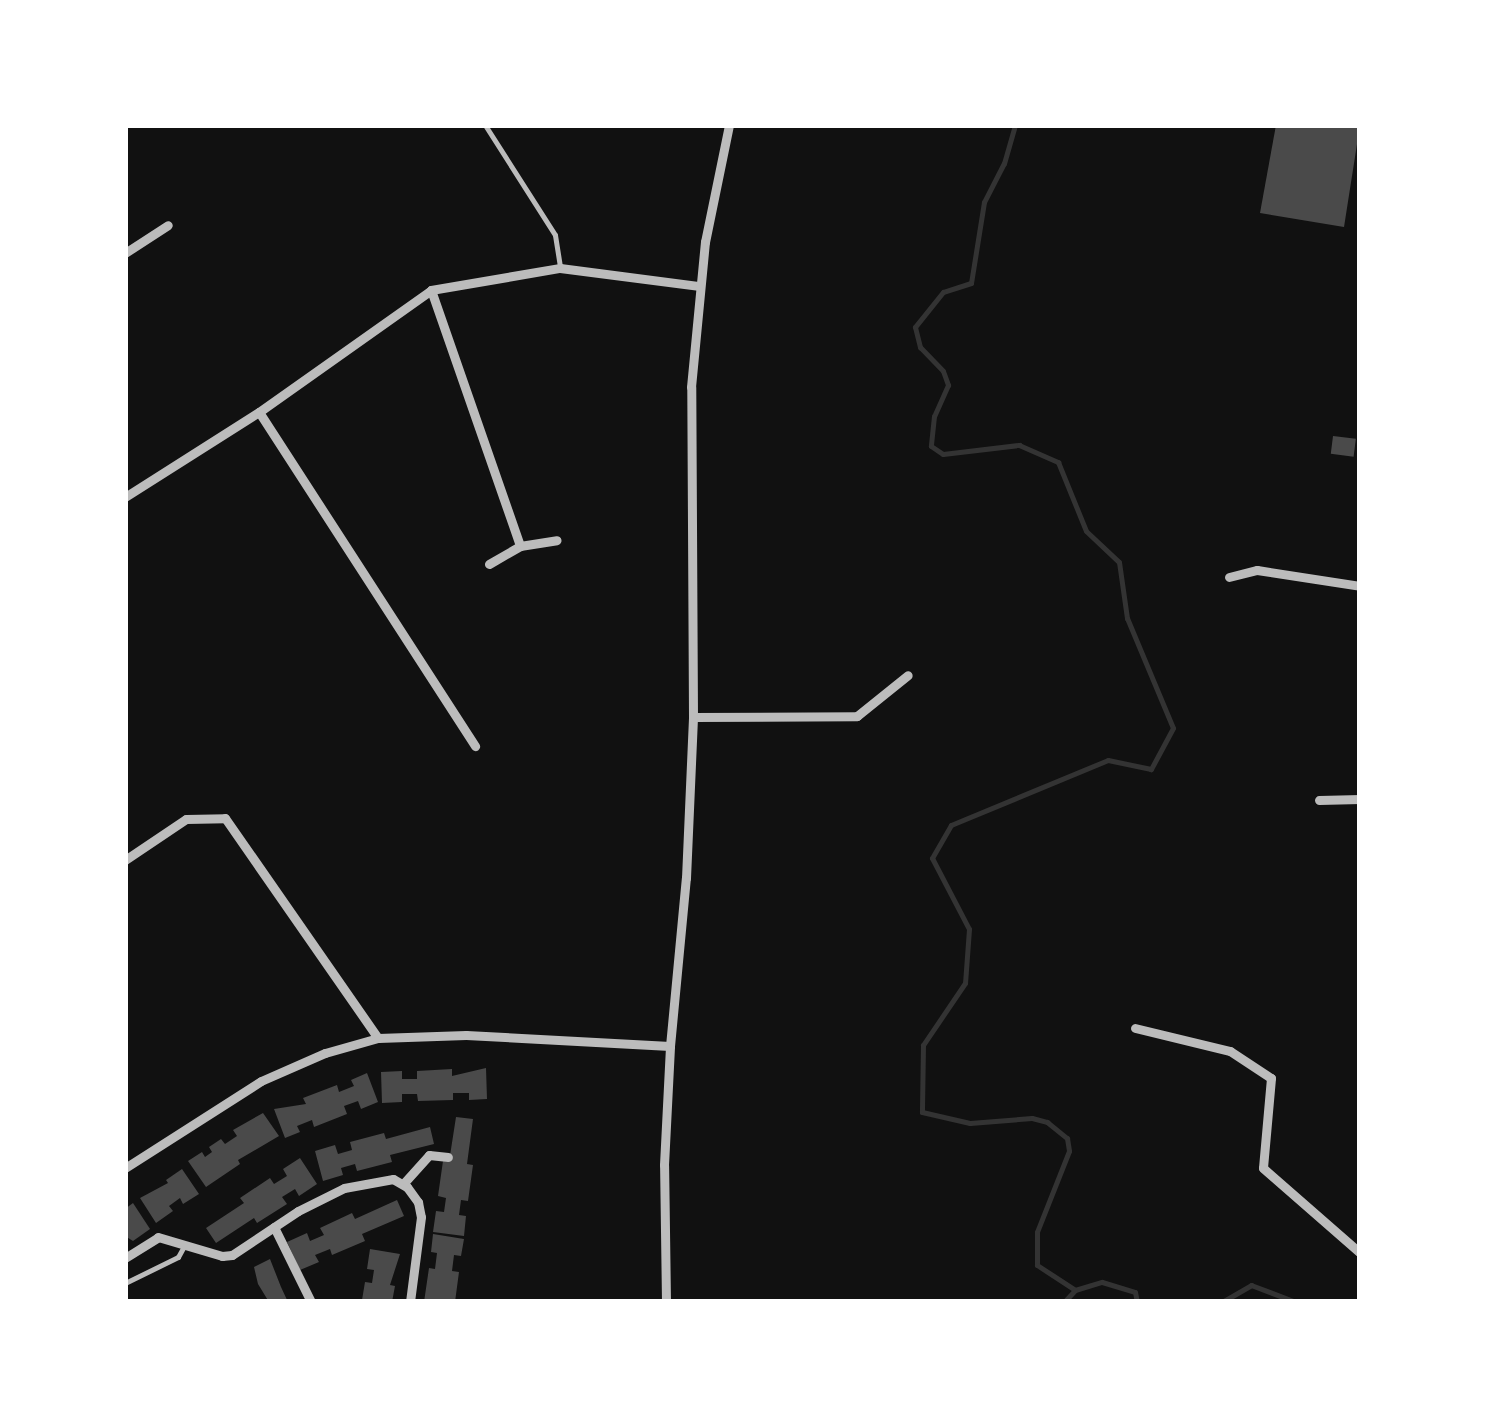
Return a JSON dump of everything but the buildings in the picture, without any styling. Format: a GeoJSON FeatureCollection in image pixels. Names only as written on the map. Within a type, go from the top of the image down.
{"type":"FeatureCollection","features":[{"type":"Feature","properties":{"kind":"street"},"geometry":{"type":"LineString","coordinates":[[666,1302],[664,1166],[694,718],[690,436],[698,286],[729,125]]}},
{"type":"Feature","properties":{"kind":"street"},"geometry":{"type":"LineString","coordinates":[[125,253],[168,224]]}},
{"type":"Feature","properties":{"kind":"street"},"geometry":{"type":"LineString","coordinates":[[125,496],[260,412],[432,290],[560,268],[698,286]]}},
{"type":"Feature","properties":{"kind":"street"},"geometry":{"type":"LineString","coordinates":[[432,290],[520,546]]}},
{"type":"Feature","properties":{"kind":"street"},"geometry":{"type":"LineString","coordinates":[[260,412],[475,746]]}},
{"type":"Feature","properties":{"kind":"street"},"geometry":{"type":"LineString","coordinates":[[489,564],[520,546],[557,540]]}},
{"type":"Feature","properties":{"kind":"street"},"geometry":{"type":"LineString","coordinates":[[1229,577],[1256,570],[1360,586]]}},
{"type":"Feature","properties":{"kind":"street"},"geometry":{"type":"LineString","coordinates":[[694,718],[857,716],[908,675]]}},
{"type":"Feature","properties":{"kind":"street"},"geometry":{"type":"LineString","coordinates":[[1319,800],[1360,799]]}},
{"type":"Feature","properties":{"kind":"street"},"geometry":{"type":"LineString","coordinates":[[125,860],[186,819],[225,818],[378,1038]]}},
{"type":"Feature","properties":{"kind":"street"},"geometry":{"type":"LineString","coordinates":[[1136,1028],[1230,1051],[1271,1078],[1263,1168],[1360,1252]]}},
{"type":"Feature","properties":{"kind":"street"},"geometry":{"type":"LineString","coordinates":[[125,1168],[261,1081],[325,1053],[378,1038],[466,1035],[670,1046]]}},
{"type":"Feature","properties":{"kind":"street"},"geometry":{"type":"LineString","coordinates":[[403,1184],[430,1155],[448,1157]]}},
{"type":"Feature","properties":{"kind":"street"},"geometry":{"type":"LineString","coordinates":[[125,1258],[158,1236],[222,1256],[232,1254],[344,1188],[393,1178],[418,1202],[421,1217],[410,1302]]}},
{"type":"Feature","properties":{"kind":"street"},"geometry":{"type":"LineString","coordinates":[[274,1227],[311,1302]]}},
{"type":"Feature","properties":{"kind":"lane"},"geometry":{"type":"LineString","coordinates":[[486,125],[555,235],[560,268]]}},
{"type":"Feature","properties":{"kind":"lane"},"geometry":{"type":"LineString","coordinates":[[125,1283],[178,1257],[186,1244]]}},
{"type":"Feature","properties":{"kind":"waterway"},"geometry":{"type":"LineString","coordinates":[[1015,125],[1004,163],[984,202],[971,283],[943,292],[915,327],[920,347],[943,371],[948,385],[934,416],[931,446],[943,454],[1019,445],[1058,462],[1086,531],[1119,562],[1127,618],[1173,728],[1151,769],[1108,760],[951,825],[932,858],[969,929],[965,983],[923,1045],[922,1112],[970,1123],[1032,1118],[1047,1122],[1067,1138],[1069,1151],[1037,1232],[1037,1265],[1075,1290],[1102,1282],[1135,1292],[1137,1302]]}},
{"type":"Feature","properties":{"kind":"waterway"},"geometry":{"type":"LineString","coordinates":[[1222,1302],[1251,1285],[1296,1302]]}},
{"type":"Feature","properties":{"kind":"waterway"},"geometry":{"type":"LineString","coordinates":[[1064,1302],[1075,1290]]}}]}
